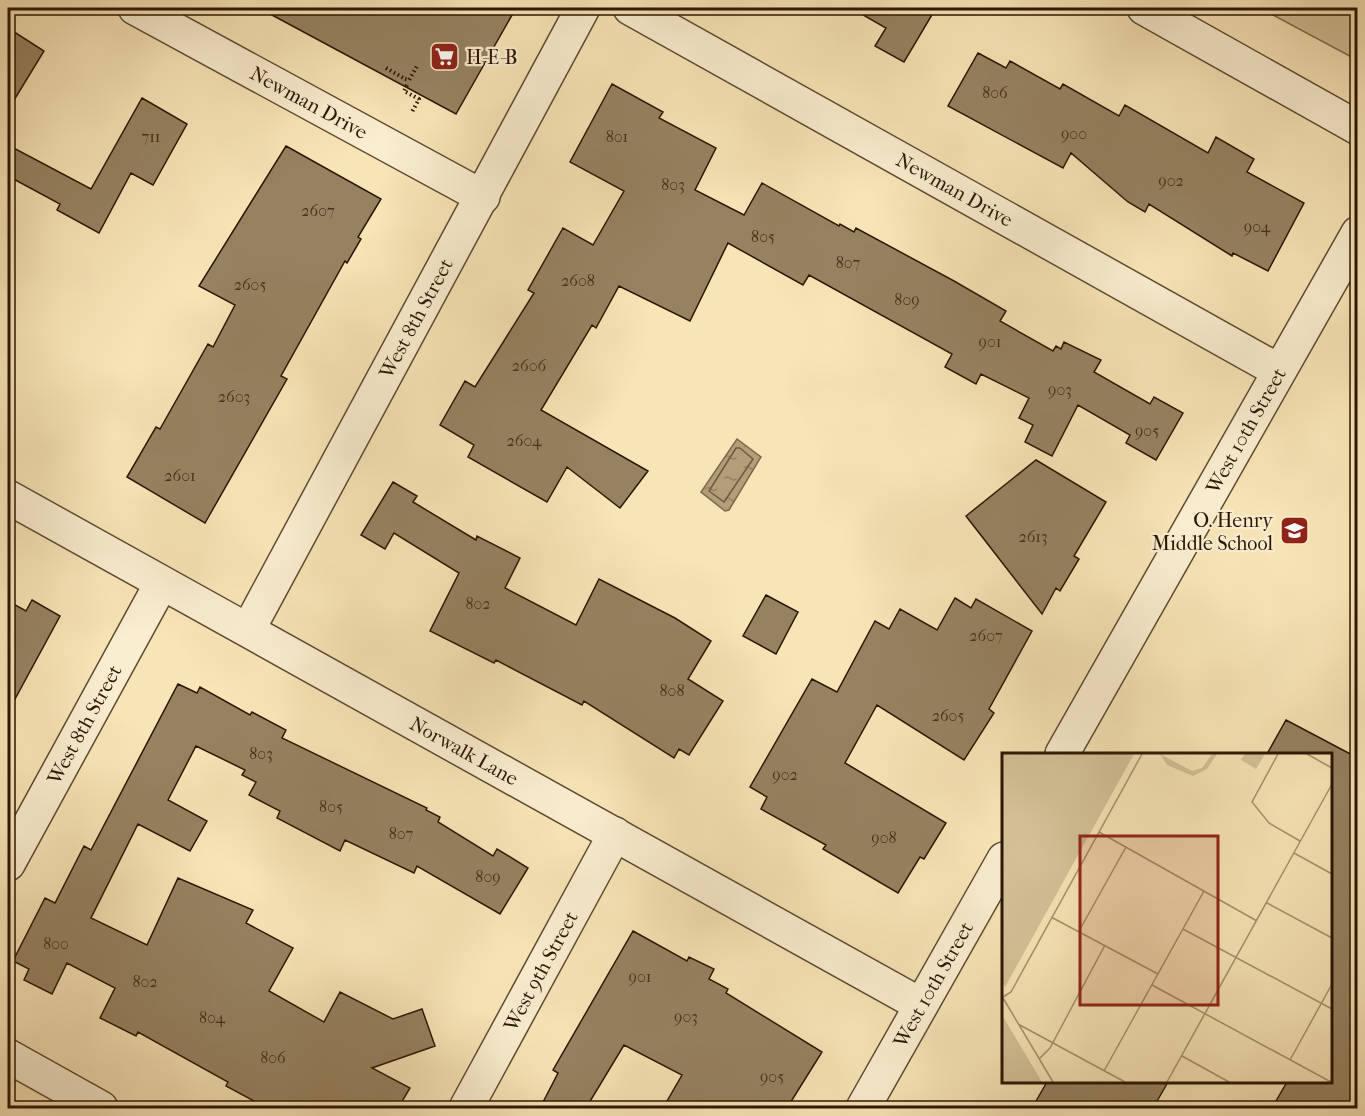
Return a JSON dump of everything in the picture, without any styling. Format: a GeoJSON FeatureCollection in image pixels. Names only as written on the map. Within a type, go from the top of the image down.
{"type":"FeatureCollection","features":[{"type":"Feature","properties":{"kind":"street","name":"Newman Drive"},"geometry":{"type":"LineString","coordinates":[[135,8],[483,197]]}},
{"type":"Feature","properties":{"kind":"street","name":"West 8th Street"},"geometry":{"type":"LineString","coordinates":[[248,630],[584,8]]}},
{"type":"Feature","properties":{"kind":"street","name":"Newman Drive"},"geometry":{"type":"LineString","coordinates":[[630,8],[1279,371]]}},
{"type":"Feature","properties":{"kind":"street"},"geometry":{"type":"LineString","coordinates":[[1144,8],[1358,128]]}},
{"type":"Feature","properties":{"kind":"street","name":"West 10th Street"},"geometry":{"type":"LineString","coordinates":[[1063,753],[1358,233]]}},
{"type":"Feature","properties":{"kind":"street","name":"Norwalk Lane"},"geometry":{"type":"LineString","coordinates":[[8,497],[921,1005]]}},
{"type":"Feature","properties":{"kind":"street","name":"West 8th Street"},"geometry":{"type":"LineString","coordinates":[[8,864],[161,584]]}},
{"type":"Feature","properties":{"kind":"street","name":"West 9th Street"},"geometry":{"type":"LineString","coordinates":[[466,1108],[615,834]]}},
{"type":"Feature","properties":{"kind":"street","name":"West 10th Street"},"geometry":{"type":"LineString","coordinates":[[863,1108],[1002,863]]}},
{"type":"Feature","properties":{"kind":"street"},"geometry":{"type":"LineString","coordinates":[[8,1056],[101,1108]]}},
{"type":"Feature","properties":{"kind":"path"},"geometry":{"type":"LineString","coordinates":[[386,68],[409,80],[417,66]]}},
{"type":"Feature","properties":{"kind":"path"},"geometry":{"type":"LineString","coordinates":[[406,86],[404,91],[419,99],[412,112]]}},
{"type":"Feature","properties":{"kind":"shaded area"},"geometry":{"type":"Polygon","coordinates":[[[1260,8],[1357,8],[1357,60],[1260,8]]]}},
{"type":"Feature","properties":{"kind":"water"},"geometry":{"type":"Polygon","coordinates":[[[737,439],[761,457],[729,510],[725,511],[701,492],[737,439]]]}},
{"type":"Feature","properties":{"kind":"building","name":"H-E-B"},"geometry":{"type":"Polygon","coordinates":[[[259,8],[516,8],[456,114],[259,8]]]}},
{"type":"Feature","properties":{"kind":"building"},"geometry":{"type":"Polygon","coordinates":[[[851,8],[936,8],[904,62],[875,46],[886,28],[851,8]]]}},
{"type":"Feature","properties":{"kind":"building"},"geometry":{"type":"Polygon","coordinates":[[[8,28],[44,51],[8,110],[8,28]]]}},
{"type":"Feature","properties":{"kind":"building"},"geometry":{"type":"Polygon","coordinates":[[[978,53],[1006,68],[1010,61],[1060,89],[1063,84],[1119,116],[1125,105],[1208,153],[1216,137],[1254,159],[1247,172],[1304,203],[1268,271],[1233,253],[1232,256],[1149,204],[1145,212],[1128,202],[1071,153],[1063,168],[948,106],[978,53]]]}},
{"type":"Feature","properties":{"kind":"building"},"geometry":{"type":"Polygon","coordinates":[[[612,84],[663,112],[659,118],[716,148],[695,190],[744,215],[762,183],[839,226],[840,224],[854,232],[856,228],[1006,311],[1000,321],[1053,351],[1056,346],[1061,349],[1064,342],[1101,360],[1094,372],[1150,404],[1154,397],[1183,413],[1156,460],[1126,443],[1130,435],[1078,405],[1052,456],[1025,442],[1033,425],[1019,418],[1029,398],[981,374],[976,384],[945,367],[952,354],[809,275],[803,285],[728,243],[690,321],[619,286],[596,328],[592,325],[541,410],[648,471],[620,508],[567,467],[547,502],[468,457],[474,445],[440,425],[465,381],[475,387],[534,293],[528,290],[563,228],[593,245],[624,191],[570,162],[612,84]]]}},
{"type":"Feature","properties":{"kind":"building"},"geometry":{"type":"Polygon","coordinates":[[[142,98],[187,124],[153,185],[131,173],[99,233],[57,210],[60,204],[8,176],[8,145],[91,189],[142,98]]]}},
{"type":"Feature","properties":{"kind":"building"},"geometry":{"type":"Polygon","coordinates":[[[286,146],[381,199],[358,237],[361,239],[347,263],[345,261],[281,376],[287,379],[205,523],[127,477],[156,427],[160,429],[208,344],[213,347],[235,305],[199,286],[286,146]]]}},
{"type":"Feature","properties":{"kind":"building"},"geometry":{"type":"Polygon","coordinates":[[[1036,460],[1106,502],[1074,556],[1079,559],[1060,591],[1056,588],[1042,614],[966,516],[1036,460]]]}},
{"type":"Feature","properties":{"kind":"building"},"geometry":{"type":"Polygon","coordinates":[[[393,482],[417,496],[413,502],[476,540],[477,536],[520,558],[505,588],[576,625],[599,579],[675,618],[711,641],[688,679],[723,701],[689,755],[679,749],[674,758],[584,701],[582,705],[496,660],[494,663],[430,631],[459,573],[394,533],[385,549],[361,535],[393,482]]]}},
{"type":"Feature","properties":{"kind":"building"},"geometry":{"type":"Polygon","coordinates":[[[766,595],[798,612],[776,654],[743,636],[766,595]]]}},
{"type":"Feature","properties":{"kind":"building"},"geometry":{"type":"Polygon","coordinates":[[[955,598],[971,608],[976,599],[1032,631],[989,709],[994,713],[964,760],[877,705],[845,763],[946,823],[924,859],[920,857],[898,893],[823,849],[826,845],[761,809],[767,797],[750,787],[812,679],[837,692],[875,621],[889,629],[900,609],[937,630],[955,598]]]}},
{"type":"Feature","properties":{"kind":"building"},"geometry":{"type":"Polygon","coordinates":[[[32,600],[60,616],[8,712],[8,601],[26,611],[32,600]]]}},
{"type":"Feature","properties":{"kind":"building"},"geometry":{"type":"Polygon","coordinates":[[[178,684],[197,693],[200,687],[250,715],[252,712],[286,730],[282,738],[427,808],[426,810],[440,817],[438,822],[493,856],[497,849],[528,868],[500,914],[417,866],[414,873],[345,840],[340,851],[277,818],[280,811],[249,795],[256,782],[242,775],[245,770],[196,746],[168,800],[207,821],[190,851],[138,824],[91,918],[147,945],[178,878],[253,910],[246,923],[293,948],[269,991],[324,1022],[340,992],[393,1019],[422,1009],[435,1046],[372,1068],[410,1088],[398,1108],[267,1108],[226,1086],[228,1082],[138,1032],[136,1036],[100,1018],[115,988],[67,963],[52,994],[24,980],[29,969],[13,961],[45,898],[55,903],[84,846],[91,850],[178,684]]]}},
{"type":"Feature","properties":{"kind":"building"},"geometry":{"type":"Polygon","coordinates":[[[1286,720],[1358,758],[1358,1108],[1272,1108],[1286,1083],[1332,1083],[1332,753],[1268,753],[1286,720]]]}},
{"type":"Feature","properties":{"kind":"building"},"geometry":{"type":"Polygon","coordinates":[[[633,931],[687,961],[689,957],[714,969],[709,979],[728,989],[726,993],[822,1052],[787,1108],[663,1108],[682,1075],[624,1045],[586,1108],[540,1108],[558,1073],[553,1070],[633,931]]]}},
{"type":"Feature","properties":{"kind":"building"},"geometry":{"type":"Polygon","coordinates":[[[1046,1083],[1167,1083],[1153,1108],[1032,1108],[1046,1083]]]}},
{"type":"Feature","properties":{"kind":"place","name":"H-E-B"},"geometry":{"type":"Point","coordinates":[445,57]}},
{"type":"Feature","properties":{"kind":"place","name":"O. Henry Middle School"},"geometry":{"type":"Point","coordinates":[1294,531]}}]}
